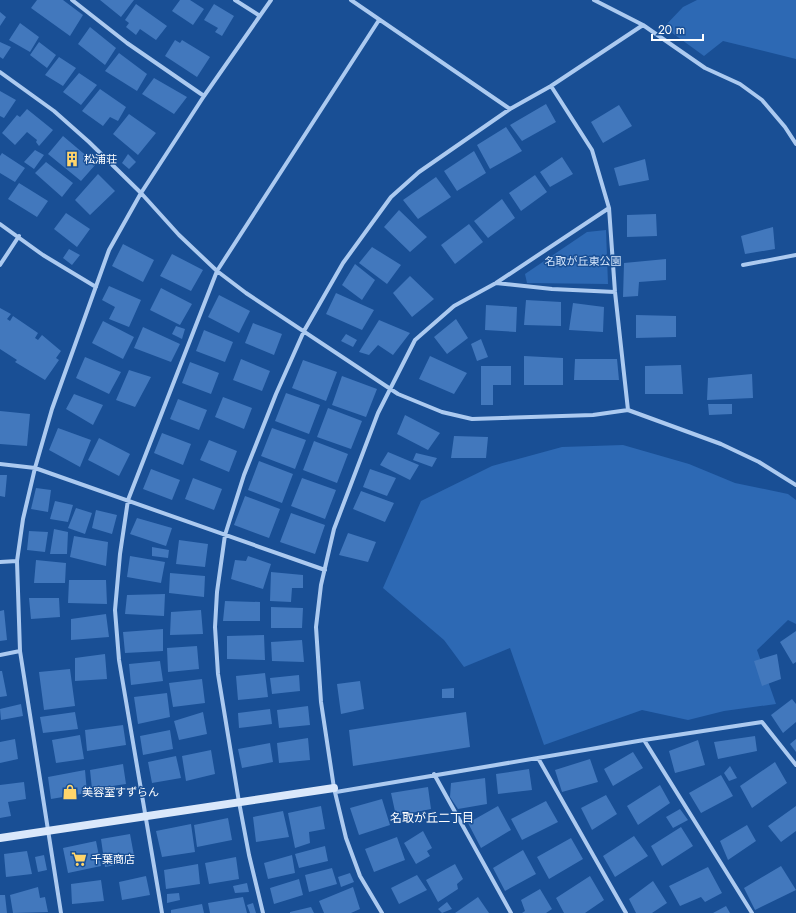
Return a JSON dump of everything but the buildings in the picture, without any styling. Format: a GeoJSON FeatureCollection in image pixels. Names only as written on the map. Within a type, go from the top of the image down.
{"type":"FeatureCollection","features":[{"type":"Feature","properties":{"kind":"street"},"geometry":{"type":"LineString","coordinates":[[72,0],[127,43],[204,96]]}},
{"type":"Feature","properties":{"kind":"street"},"geometry":{"type":"LineString","coordinates":[[235,0],[260,16]]}},
{"type":"Feature","properties":{"kind":"street"},"geometry":{"type":"LineString","coordinates":[[61,913],[20,651],[17,561],[23,519],[35,468],[52,409],[109,250],[141,192],[204,96],[271,0]]}},
{"type":"Feature","properties":{"kind":"street"},"geometry":{"type":"LineString","coordinates":[[351,0],[510,109]]}},
{"type":"Feature","properties":{"kind":"street"},"geometry":{"type":"LineString","coordinates":[[594,0],[643,25],[704,68],[740,84],[762,100],[785,127],[796,144]]}},
{"type":"Feature","properties":{"kind":"street"},"geometry":{"type":"LineString","coordinates":[[162,913],[119,660],[115,610],[120,554],[128,500],[217,271],[380,20]]}},
{"type":"Feature","properties":{"kind":"street"},"geometry":{"type":"LineString","coordinates":[[263,913],[249,855],[239,802],[218,674],[215,627],[217,592],[224,535],[244,475],[304,331],[343,263],[391,197],[419,172],[510,109],[551,86],[643,25]]}},
{"type":"Feature","properties":{"kind":"street"},"geometry":{"type":"LineString","coordinates":[[0,72],[54,111],[141,192],[179,235],[217,271],[246,293],[390,389],[442,412],[472,419],[593,415],[628,410],[721,444],[759,462],[796,485]]}},
{"type":"Feature","properties":{"kind":"street"},"geometry":{"type":"LineString","coordinates":[[551,86],[592,150],[609,208],[614,292],[628,410]]}},
{"type":"Feature","properties":{"kind":"street"},"geometry":{"type":"LineString","coordinates":[[382,913],[360,876],[346,838],[335,790],[321,702],[316,627],[320,585],[325,570],[334,529],[378,413],[415,340],[454,306],[496,283],[609,208]]}},
{"type":"Feature","properties":{"kind":"street"},"geometry":{"type":"LineString","coordinates":[[0,224],[19,236],[43,255],[96,288]]}},
{"type":"Feature","properties":{"kind":"street"},"geometry":{"type":"LineString","coordinates":[[0,265],[19,236]]}},
{"type":"Feature","properties":{"kind":"street"},"geometry":{"type":"LineString","coordinates":[[743,265],[796,255]]}},
{"type":"Feature","properties":{"kind":"street"},"geometry":{"type":"LineString","coordinates":[[496,283],[552,289],[614,292]]}},
{"type":"Feature","properties":{"kind":"street"},"geometry":{"type":"LineString","coordinates":[[0,464],[35,468],[325,570]]}},
{"type":"Feature","properties":{"kind":"street"},"geometry":{"type":"LineString","coordinates":[[0,562],[17,561]]}},
{"type":"Feature","properties":{"kind":"street"},"geometry":{"type":"LineString","coordinates":[[0,655],[20,651]]}},
{"type":"Feature","properties":{"kind":"street"},"geometry":{"type":"LineString","coordinates":[[0,838],[239,802],[335,790],[762,722],[796,765]]}},
{"type":"Feature","properties":{"kind":"street"},"geometry":{"type":"LineString","coordinates":[[644,740],[752,913]]}},
{"type":"Feature","properties":{"kind":"street"},"geometry":{"type":"LineString","coordinates":[[538,758],[626,913]]}},
{"type":"Feature","properties":{"kind":"street"},"geometry":{"type":"LineString","coordinates":[[434,774],[512,913]]}},
{"type":"Feature","properties":{"kind":"green space"},"geometry":{"type":"Polygon","coordinates":[[[697,0],[796,0],[796,59],[723,41],[704,56],[664,27],[683,7],[697,0]]]}},
{"type":"Feature","properties":{"kind":"green space","name":"名取が丘東公園"},"geometry":{"type":"Polygon","coordinates":[[[606,230],[608,284],[527,283],[525,274],[587,232],[606,230]]]}},
{"type":"Feature","properties":{"kind":"green space"},"geometry":{"type":"Polygon","coordinates":[[[623,445],[689,464],[735,483],[788,494],[796,500],[796,624],[788,620],[757,650],[776,704],[724,711],[688,720],[642,710],[544,745],[510,648],[464,667],[444,640],[383,588],[421,501],[492,466],[562,447],[623,445]]]}},
{"type":"Feature","properties":{"kind":"place","name":"松浦荘"},"geometry":{"type":"Point","coordinates":[72,159]}},
{"type":"Feature","properties":{"kind":"place","name":"美容室すずらん"},"geometry":{"type":"Point","coordinates":[70,792]}},
{"type":"Feature","properties":{"kind":"place","name":"千葉商店"},"geometry":{"type":"Point","coordinates":[79,859]}},
{"type":"Feature","properties":{"kind":"district","name":"名取が丘二丁目"},"geometry":{"type":"Point","coordinates":[432,818]}}]}
